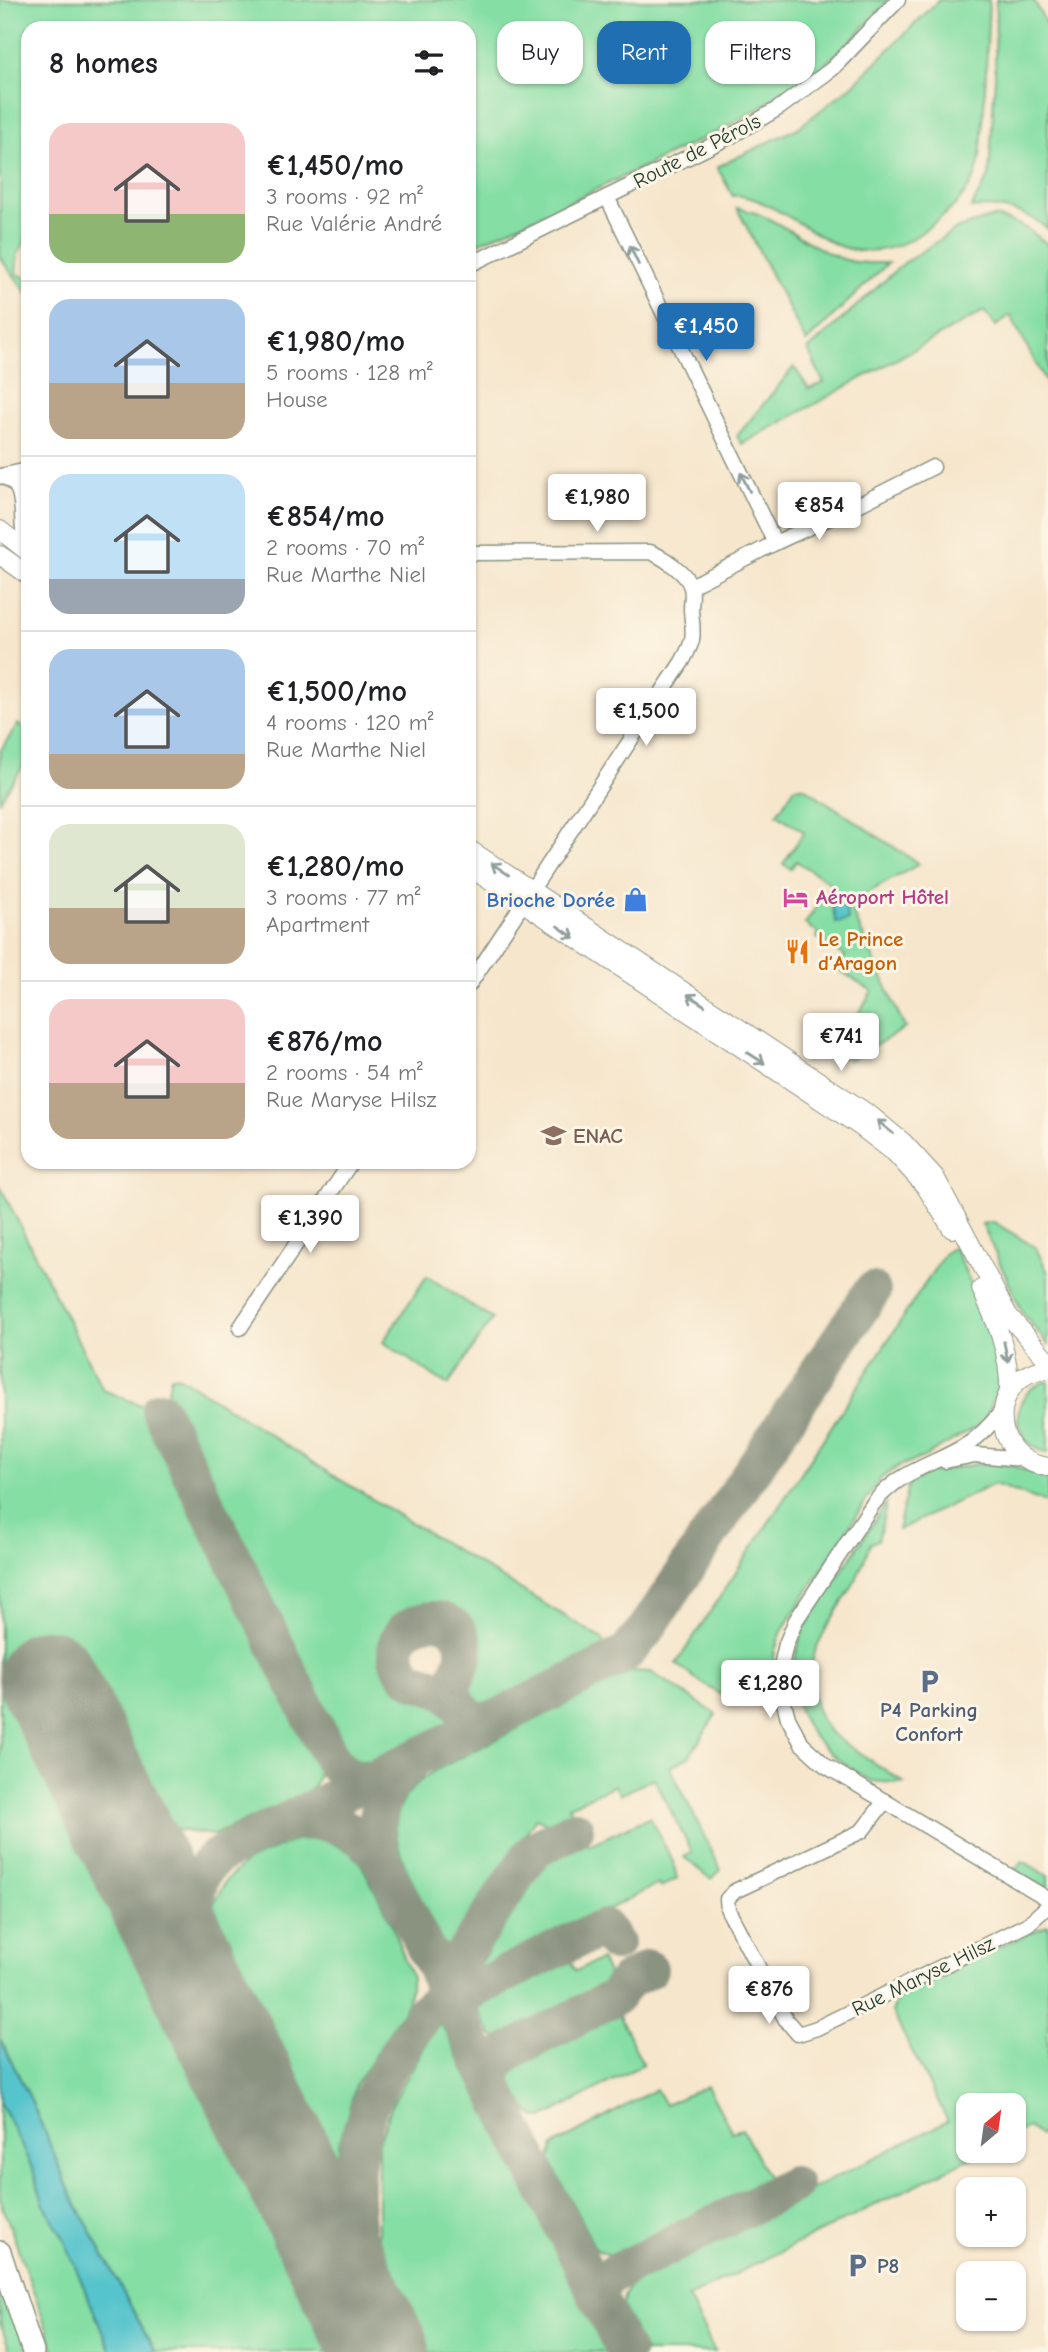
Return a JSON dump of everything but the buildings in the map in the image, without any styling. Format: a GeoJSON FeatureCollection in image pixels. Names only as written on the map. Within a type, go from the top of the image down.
{"type":"FeatureCollection","features":[{"type":"Feature","properties":{"kind":"highway"},"geometry":{"type":"LineString","coordinates":[[0,2252],[33,2352]]}},
{"type":"Feature","properties":{"kind":"main road"},"geometry":{"type":"LineString","coordinates":[[0,530],[21,545]]}},
{"type":"Feature","properties":{"kind":"main road"},"geometry":{"type":"LineString","coordinates":[[0,555],[21,570]]}},
{"type":"Feature","properties":{"kind":"main road"},"geometry":{"type":"LineString","coordinates":[[476,855],[527,896],[895,1153],[925,1186],[953,1233],[990,1308],[1005,1345],[1010,1372],[1009,1392]]}},
{"type":"Feature","properties":{"kind":"main road"},"geometry":{"type":"LineString","coordinates":[[476,870],[527,896],[870,1115],[904,1143],[935,1177],[1008,1315],[1048,1361]]}},
{"type":"Feature","properties":{"kind":"main road"},"geometry":{"type":"LineString","coordinates":[[1048,1368],[1018,1381],[1009,1392],[1002,1410],[1002,1424],[1013,1450],[1023,1459],[1048,1467]]}},
{"type":"Feature","properties":{"kind":"street","name":"Route de Pérols"},"geometry":{"type":"LineString","coordinates":[[476,262],[733,135],[779,108],[832,69],[898,0]]}},
{"type":"Feature","properties":{"kind":"street"},"geometry":{"type":"LineString","coordinates":[[607,197],[775,543]]}},
{"type":"Feature","properties":{"kind":"street"},"geometry":{"type":"LineString","coordinates":[[691,586],[933,467]]}},
{"type":"Feature","properties":{"kind":"street"},"geometry":{"type":"LineString","coordinates":[[0,476],[21,472]]}},
{"type":"Feature","properties":{"kind":"street"},"geometry":{"type":"LineString","coordinates":[[0,476],[9,479],[18,488],[21,496]]}},
{"type":"Feature","properties":{"kind":"street"},"geometry":{"type":"LineString","coordinates":[[0,523],[13,517],[21,508]]}},
{"type":"Feature","properties":{"kind":"street"},"geometry":{"type":"LineString","coordinates":[[476,553],[650,552],[675,568],[691,586],[694,631],[690,648],[476,974]]}},
{"type":"Feature","properties":{"kind":"street"},"geometry":{"type":"LineString","coordinates":[[240,1328],[346,1169]]}},
{"type":"Feature","properties":{"kind":"street"},"geometry":{"type":"LineString","coordinates":[[1002,1410],[988,1428],[971,1442],[903,1475],[873,1504],[796,1620],[781,1666],[781,1691],[788,1718],[802,1744],[826,1766],[1048,1899]]}},
{"type":"Feature","properties":{"kind":"street"},"geometry":{"type":"LineString","coordinates":[[934,1462],[975,1455],[1023,1459]]}},
{"type":"Feature","properties":{"kind":"street","name":"Rue Maryse Hilsz"},"geometry":{"type":"LineString","coordinates":[[885,1801],[862,1831],[735,1891],[727,1899],[728,1910],[734,1922],[786,2020],[798,2034],[817,2028],[1028,1924],[1048,1906]]}},
{"type":"Feature","properties":{"kind":"green space"},"geometry":{"type":"Polygon","coordinates":[[[0,0],[889,0],[849,43],[815,73],[815,21],[705,21],[705,84],[798,84],[727,127],[476,244],[476,21],[21,21],[21,249],[16,273],[21,276],[21,285],[0,258],[0,0]]]}},
{"type":"Feature","properties":{"kind":"green space"},"geometry":{"type":"Polygon","coordinates":[[[939,0],[989,0],[979,162],[975,177],[954,206],[909,240],[889,248],[868,251],[837,245],[770,206],[743,196],[733,196],[717,167],[798,128],[853,85],[939,0]]]}},
{"type":"Feature","properties":{"kind":"green space"},"geometry":{"type":"Polygon","coordinates":[[[996,0],[1034,0],[1048,28],[1048,229],[1031,218],[1012,211],[992,207],[971,208],[989,176],[996,0]]]}},
{"type":"Feature","properties":{"kind":"green space"},"geometry":{"type":"Polygon","coordinates":[[[737,208],[766,217],[836,256],[859,263],[888,263],[806,342],[737,208]]]}},
{"type":"Feature","properties":{"kind":"green space"},"geometry":{"type":"Polygon","coordinates":[[[994,217],[1023,227],[1048,245],[1048,386],[1010,315],[996,326],[984,311],[742,444],[737,436],[794,367],[809,389],[824,383],[808,350],[904,263],[958,228],[994,217]]]}},
{"type":"Feature","properties":{"kind":"green space"},"geometry":{"type":"Polygon","coordinates":[[[18,724],[21,726],[21,769],[0,800],[0,751],[18,724]]]}},
{"type":"Feature","properties":{"kind":"green space"},"geometry":{"type":"Polygon","coordinates":[[[795,787],[804,787],[919,864],[855,900],[852,911],[905,1028],[850,1060],[835,1052],[872,991],[837,969],[845,956],[816,937],[818,933],[805,924],[831,884],[796,861],[791,869],[783,864],[804,832],[777,814],[795,787]]]}},
{"type":"Feature","properties":{"kind":"green space"},"geometry":{"type":"Polygon","coordinates":[[[0,1186],[103,1390],[146,1407],[320,1761],[318,1778],[307,1793],[213,1835],[178,1830],[151,1812],[77,1663],[17,1692],[343,2352],[155,2352],[70,2192],[30,2098],[0,2039],[0,1186]]]}},
{"type":"Feature","properties":{"kind":"green space"},"geometry":{"type":"Polygon","coordinates":[[[994,1222],[1036,1248],[1048,1273],[1048,1345],[1022,1312],[982,1224],[994,1222]]]}},
{"type":"Feature","properties":{"kind":"green space"},"geometry":{"type":"Polygon","coordinates":[[[954,1247],[993,1331],[1002,1370],[998,1389],[984,1422],[924,1457],[899,1466],[880,1479],[783,1629],[775,1650],[772,1677],[764,1692],[753,1699],[740,1700],[713,1690],[676,1664],[945,1253],[954,1247]]]}},
{"type":"Feature","properties":{"kind":"green space"},"geometry":{"type":"Polygon","coordinates":[[[427,1276],[492,1319],[448,1385],[383,1342],[427,1276]]]}},
{"type":"Feature","properties":{"kind":"green space"},"geometry":{"type":"Polygon","coordinates":[[[171,1376],[180,1377],[331,1474],[602,1639],[606,1647],[478,1710],[465,1682],[473,1654],[469,1632],[448,1613],[431,1608],[415,1611],[402,1620],[392,1633],[387,1648],[388,1665],[397,1681],[405,1688],[419,1696],[435,1698],[449,1722],[372,1762],[356,1759],[338,1747],[167,1395],[171,1376]]]}},
{"type":"Feature","properties":{"kind":"green space"},"geometry":{"type":"Polygon","coordinates":[[[1048,1381],[1048,1453],[1035,1448],[1026,1439],[1020,1429],[1018,1417],[1020,1405],[1026,1395],[1035,1386],[1048,1381]]]}},
{"type":"Feature","properties":{"kind":"green space"},"geometry":{"type":"Polygon","coordinates":[[[983,1463],[1011,1465],[1048,1479],[1048,1503],[994,1484],[898,1530],[908,1485],[927,1473],[983,1463]]]}},
{"type":"Feature","properties":{"kind":"green space"},"geometry":{"type":"Polygon","coordinates":[[[887,1502],[878,1540],[870,1544],[853,1585],[820,1639],[811,1668],[811,1683],[819,1714],[831,1734],[905,1783],[870,1780],[832,1754],[806,1725],[794,1690],[797,1651],[803,1630],[887,1502]]]}},
{"type":"Feature","properties":{"kind":"green space"},"geometry":{"type":"Polygon","coordinates":[[[632,1671],[651,1672],[716,1714],[689,1757],[670,1767],[721,1870],[711,1879],[684,1857],[692,1852],[654,1778],[620,1795],[615,1785],[569,1806],[576,1821],[556,1832],[536,1818],[446,1952],[402,1858],[396,1827],[404,1798],[434,1771],[632,1671]]]}},
{"type":"Feature","properties":{"kind":"green space"},"geometry":{"type":"Polygon","coordinates":[[[650,1817],[673,1862],[677,1879],[660,1888],[658,1884],[476,1977],[476,1969],[556,1848],[583,1835],[589,1845],[650,1817]]]}},
{"type":"Feature","properties":{"kind":"green space"},"geometry":{"type":"Polygon","coordinates":[[[323,1838],[359,1860],[387,1913],[412,1978],[407,2004],[356,2085],[339,2144],[337,2188],[208,1927],[214,1903],[226,1880],[247,1861],[295,1840],[323,1838]]]}},
{"type":"Feature","properties":{"kind":"green space"},"geometry":{"type":"Polygon","coordinates":[[[1023,1861],[1048,1876],[1048,1890],[1014,1870],[1023,1861]]]}},
{"type":"Feature","properties":{"kind":"green space"},"geometry":{"type":"Polygon","coordinates":[[[1048,1925],[1048,2123],[1040,2136],[1026,2128],[1026,2093],[956,2093],[956,2163],[961,2163],[688,2297],[715,2352],[645,2352],[623,2306],[632,2279],[948,2121],[892,2012],[900,1992],[1048,1925]]]}},
{"type":"Feature","properties":{"kind":"green space"},"geometry":{"type":"Polygon","coordinates":[[[567,1956],[576,1971],[601,1959],[612,1982],[499,2038],[492,2036],[475,2004],[567,1956]]]}},
{"type":"Feature","properties":{"kind":"green space"},"geometry":{"type":"Polygon","coordinates":[[[616,2010],[643,2064],[543,2118],[531,2114],[510,2080],[515,2065],[616,2010]]]}},
{"type":"Feature","properties":{"kind":"green space"},"geometry":{"type":"Polygon","coordinates":[[[441,2023],[606,2352],[418,2352],[384,2284],[378,2238],[378,2145],[393,2102],[435,2028],[441,2023]]]}},
{"type":"Feature","properties":{"kind":"green space"},"geometry":{"type":"Polygon","coordinates":[[[707,2086],[732,2132],[742,2129],[769,2179],[620,2255],[611,2256],[596,2250],[550,2160],[553,2146],[656,2089],[665,2105],[707,2086]]]}},
{"type":"Feature","properties":{"kind":"green space"},"geometry":{"type":"Polygon","coordinates":[[[0,2101],[33,2170],[44,2204],[63,2237],[111,2352],[55,2352],[0,2198],[0,2101]]]}},
{"type":"Feature","properties":{"kind":"green space"},"geometry":{"type":"Polygon","coordinates":[[[0,2270],[29,2352],[10,2352],[0,2322],[0,2270]]]}},
{"type":"Feature","properties":{"kind":"water"},"geometry":{"type":"Polygon","coordinates":[[[843,898],[848,920],[836,923],[831,901],[843,898]]]}},
{"type":"Feature","properties":{"kind":"water"},"geometry":{"type":"Polygon","coordinates":[[[0,2039],[30,2098],[70,2192],[155,2352],[111,2352],[63,2237],[44,2205],[33,2170],[0,2101],[0,2039]]]}},
{"type":"Feature","properties":{"kind":"taxiway"},"geometry":{"type":"LineString","coordinates":[[213,2013],[199,1959],[195,1917],[200,1880],[208,1865],[230,1849],[627,1652],[643,1634],[872,1291]]}},
{"type":"Feature","properties":{"kind":"taxiway"},"geometry":{"type":"LineString","coordinates":[[160,1410],[332,1760],[341,1771],[352,1778],[364,1780],[378,1777]]}},
{"type":"Feature","properties":{"kind":"taxiway"},"geometry":{"type":"LineString","coordinates":[[450,1695],[451,1690],[453,1684],[460,1669],[464,1654],[461,1636],[451,1625],[438,1621],[423,1621],[409,1627],[399,1638],[396,1652],[407,1675],[449,1694],[471,1718],[485,1721],[496,1719]]}},
{"type":"Feature","properties":{"kind":"taxiway"},"geometry":{"type":"LineString","coordinates":[[381,1859],[377,1832],[380,1807],[391,1784],[410,1764]]}},
{"type":"Feature","properties":{"kind":"taxiway"},"geometry":{"type":"LineString","coordinates":[[289,1822],[330,1823],[341,1827],[362,1838],[381,1859],[625,2352]]}},
{"type":"Feature","properties":{"kind":"taxiway"},"geometry":{"type":"LineString","coordinates":[[428,1954],[445,1963],[462,1957],[530,1855],[536,1849],[575,1829]]}},
{"type":"Feature","properties":{"kind":"taxiway"},"geometry":{"type":"LineString","coordinates":[[460,2018],[461,2002],[469,1992],[575,1940],[605,1928],[615,1943]]}},
{"type":"Feature","properties":{"kind":"taxiway"},"geometry":{"type":"LineString","coordinates":[[492,2082],[493,2067],[508,2052],[615,1997],[627,1981],[649,1969]]}},
{"type":"Feature","properties":{"kind":"taxiway"},"geometry":{"type":"LineString","coordinates":[[382,2352],[366,2296],[357,2236],[355,2176],[365,2119],[376,2090],[425,2011],[440,2002],[456,2010]]}},
{"type":"Feature","properties":{"kind":"taxiway"},"geometry":{"type":"LineString","coordinates":[[599,2300],[602,2286],[611,2275],[793,2185]]}},
{"type":"Feature","properties":{"kind":"runway"},"geometry":{"type":"LineString","coordinates":[[47,1678],[381,2352]]}},
{"type":"Feature","properties":{"kind":"place","name":"Aéroport Hôtel"},"geometry":{"type":"Point","coordinates":[796,897]}},
{"type":"Feature","properties":{"kind":"place","name":"Brioche Dorée"},"geometry":{"type":"Point","coordinates":[635,900]}},
{"type":"Feature","properties":{"kind":"place","name":"Le Prince d’Aragon"},"geometry":{"type":"Point","coordinates":[798,951]}},
{"type":"Feature","properties":{"kind":"place","name":"ENAC"},"geometry":{"type":"Point","coordinates":[553,1136]}},
{"type":"Feature","properties":{"kind":"place","name":"P4 Parking Confort"},"geometry":{"type":"Point","coordinates":[929,1681]}},
{"type":"Feature","properties":{"kind":"place","name":"P8"},"geometry":{"type":"Point","coordinates":[857,2266]}}]}
